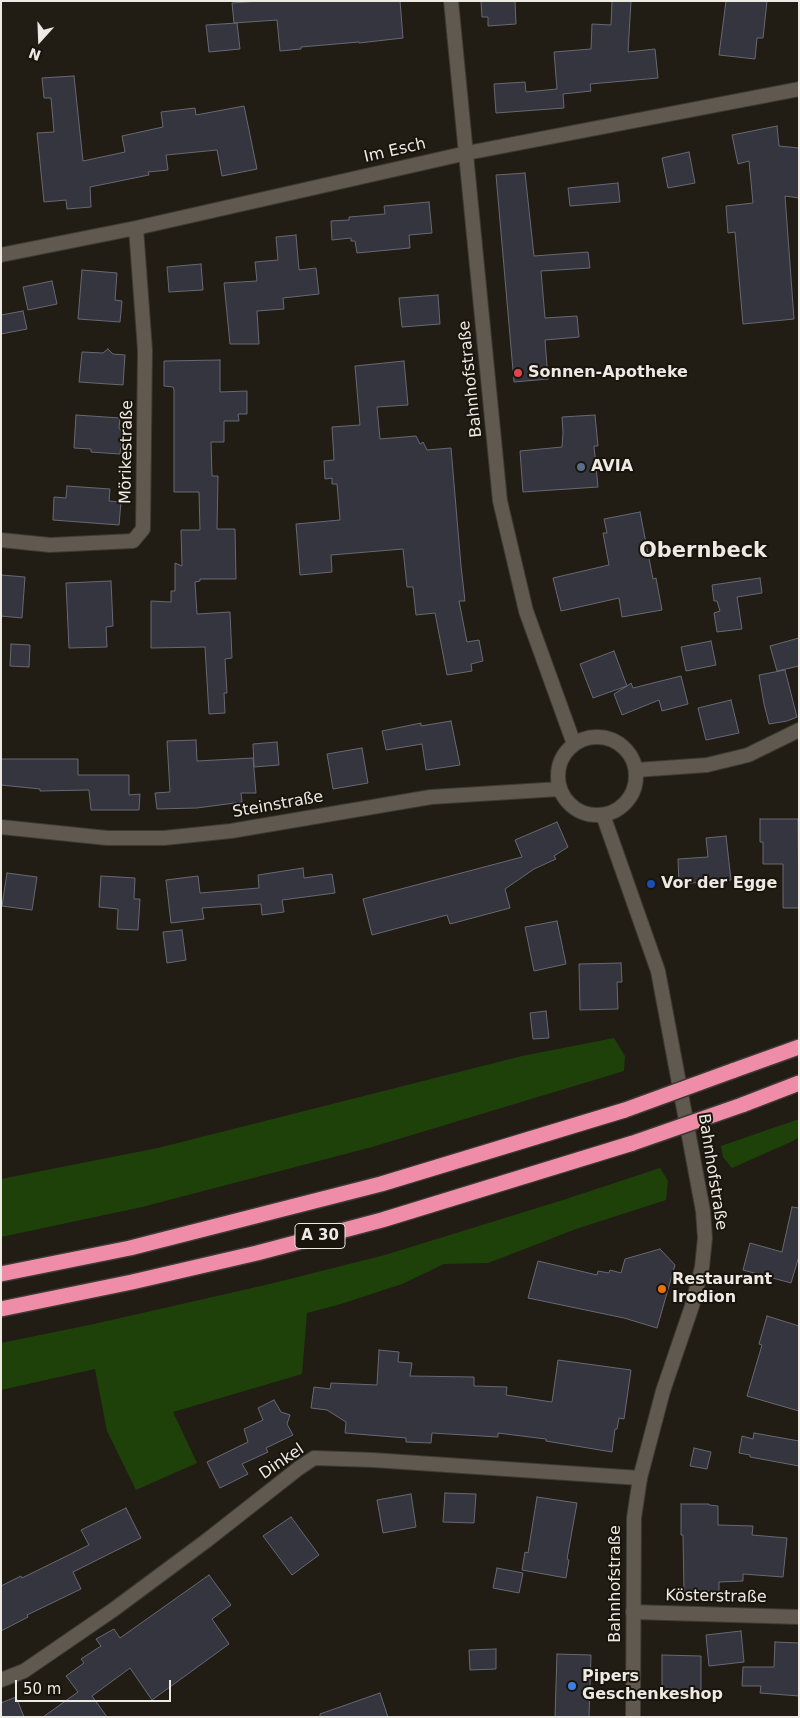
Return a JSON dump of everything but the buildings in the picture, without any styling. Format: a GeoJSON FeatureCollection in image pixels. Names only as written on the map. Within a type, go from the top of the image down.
{"type":"FeatureCollection","features":[{"type":"Feature","properties":{"kind":"highway","name":"A 30"},"geometry":{"type":"LineString","coordinates":[[1,1274],[130,1248],[382,1184],[625,1110],[799,1047]]}},
{"type":"Feature","properties":{"kind":"highway","name":"A 30"},"geometry":{"type":"LineString","coordinates":[[1,1309],[132,1282],[257,1253],[382,1220],[633,1143],[799,1083]]}},
{"type":"Feature","properties":{"kind":"street","name":"Bahnhofstraße"},"geometry":{"type":"LineString","coordinates":[[451,1],[500,501],[526,611],[574,744]]}},
{"type":"Feature","properties":{"kind":"street","name":"Im Esch"},"geometry":{"type":"LineString","coordinates":[[1,255],[136,228],[467,153],[799,89]]}},
{"type":"Feature","properties":{"kind":"street","name":"Mörikestraße"},"geometry":{"type":"LineString","coordinates":[[1,540],[50,545],[133,541],[143,529],[145,350],[136,228]]}},
{"type":"Feature","properties":{"kind":"street"},"geometry":{"type":"LineString","coordinates":[[636,770],[708,765],[748,755],[799,730]]}},
{"type":"Feature","properties":{"kind":"street"},"geometry":{"type":"LineString","coordinates":[[599,737],[612,740],[624,747],[632,757],[636,770],[636,783],[632,794],[625,804],[615,812],[603,816],[592,816],[581,812],[564,798],[560,789],[558,776],[560,764],[574,744],[586,739],[599,737]]}},
{"type":"Feature","properties":{"kind":"street","name":"Steinstraße"},"geometry":{"type":"LineString","coordinates":[[1,827],[107,838],[164,838],[231,831],[431,797],[560,789]]}},
{"type":"Feature","properties":{"kind":"street","name":"Bahnhofstraße"},"geometry":{"type":"LineString","coordinates":[[603,816],[658,971],[703,1211],[706,1238],[702,1267],[692,1306],[663,1391],[640,1478],[634,1518],[633,1717]]}},
{"type":"Feature","properties":{"kind":"street","name":"Dinkel"},"geometry":{"type":"LineString","coordinates":[[1,1680],[24,1671],[113,1610],[314,1458],[640,1478]]}},
{"type":"Feature","properties":{"kind":"street","name":"Kösterstraße"},"geometry":{"type":"LineString","coordinates":[[633,1612],[799,1617]]}},
{"type":"Feature","properties":{"kind":"green space"},"geometry":{"type":"Polygon","coordinates":[[[614,1038],[625,1056],[624,1071],[372,1147],[142,1207],[1,1237],[1,1179],[158,1148],[522,1056],[614,1038]]]}},
{"type":"Feature","properties":{"kind":"green space"},"geometry":{"type":"Polygon","coordinates":[[[799,1119],[799,1137],[793,1141],[732,1168],[723,1157],[721,1146],[799,1119]]]}},
{"type":"Feature","properties":{"kind":"green space"},"geometry":{"type":"Polygon","coordinates":[[[660,1168],[668,1181],[666,1200],[576,1229],[488,1263],[444,1264],[402,1284],[307,1313],[302,1374],[173,1412],[197,1463],[136,1490],[107,1431],[95,1369],[1,1390],[1,1343],[274,1283],[385,1255],[660,1168]]]}},
{"type":"Feature","properties":{"kind":"place","name":"Sonnen-Apotheke"},"geometry":{"type":"Point","coordinates":[518,373]}},
{"type":"Feature","properties":{"kind":"place","name":"AVIA"},"geometry":{"type":"Point","coordinates":[581,467]}},
{"type":"Feature","properties":{"kind":"place","name":"Vor der Egge"},"geometry":{"type":"Point","coordinates":[651,884]}},
{"type":"Feature","properties":{"kind":"place","name":"Restaurant Irodion"},"geometry":{"type":"Point","coordinates":[662,1289]}},
{"type":"Feature","properties":{"kind":"place","name":"Pipers Geschenkeshop"},"geometry":{"type":"Point","coordinates":[572,1686]}},
{"type":"Feature","properties":{"kind":"district","name":"Obernbeck"},"geometry":{"type":"Point","coordinates":[703,552]}}]}
